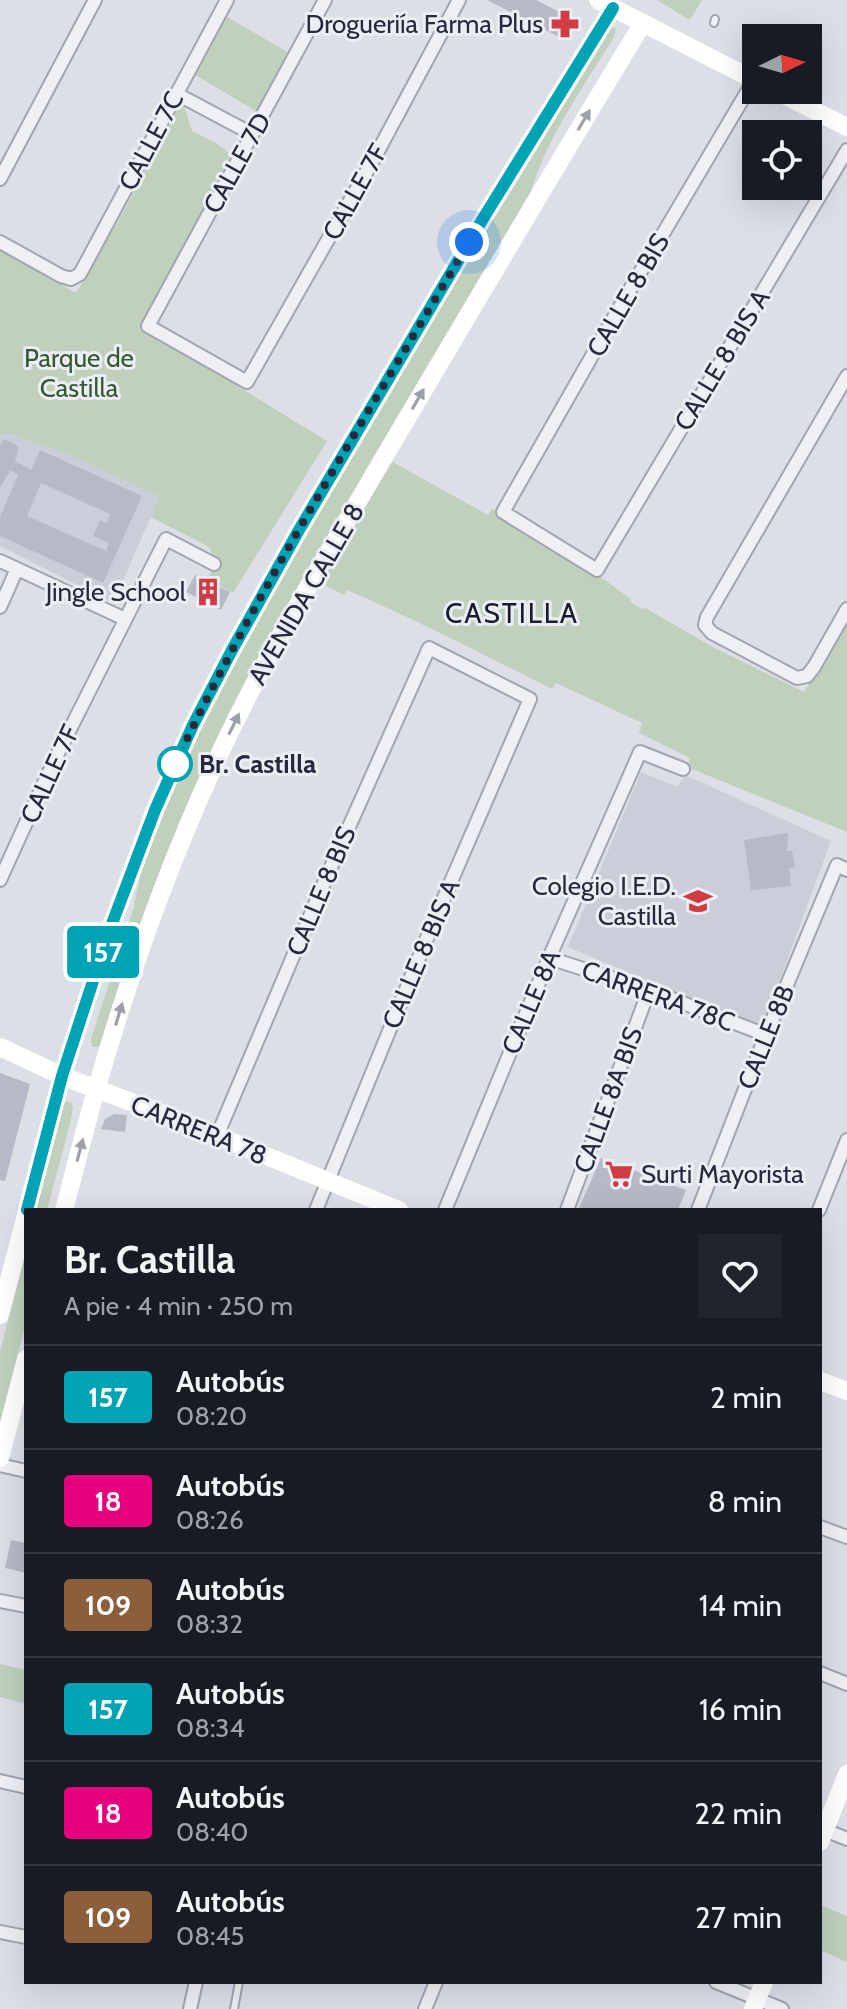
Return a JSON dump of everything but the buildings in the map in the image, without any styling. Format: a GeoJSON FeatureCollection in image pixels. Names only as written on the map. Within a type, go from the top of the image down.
{"type":"FeatureCollection","features":[{"type":"Feature","properties":{"kind":"street"},"geometry":{"type":"LineString","coordinates":[[0,179],[95,0]]}},
{"type":"Feature","properties":{"kind":"street","name":"CALLE 7C"},"geometry":{"type":"LineString","coordinates":[[0,242],[61,276],[71,279],[80,274],[227,0]]}},
{"type":"Feature","properties":{"kind":"street","name":"CALLE 7D"},"geometry":{"type":"LineString","coordinates":[[148,326],[325,0]]}},
{"type":"Feature","properties":{"kind":"street","name":"CALLE 7F"},"geometry":{"type":"LineString","coordinates":[[148,326],[247,382],[376,155],[459,0]]}},
{"type":"Feature","properties":{"kind":"street"},"geometry":{"type":"LineString","coordinates":[[609,3],[742,73]]}},
{"type":"Feature","properties":{"kind":"street","name":"AVENIDA CALLE 8"},"geometry":{"type":"LineString","coordinates":[[28,1208],[62,1076],[110,929],[155,810],[210,691],[280,564],[609,3]]}},
{"type":"Feature","properties":{"kind":"street","name":"AVENIDA CALLE 8"},"geometry":{"type":"LineString","coordinates":[[65,1208],[96,1089],[124,1000],[170,870],[212,769],[256,680],[313,578],[643,23]]}},
{"type":"Feature","properties":{"kind":"street"},"geometry":{"type":"LineString","coordinates":[[177,94],[252,134]]}},
{"type":"Feature","properties":{"kind":"street","name":"CALLE 8 BIS"},"geometry":{"type":"LineString","coordinates":[[597,570],[503,512],[742,102]]}},
{"type":"Feature","properties":{"kind":"street"},"geometry":{"type":"LineString","coordinates":[[802,104],[847,127]]}},
{"type":"Feature","properties":{"kind":"street","name":"CALLE 8 BIS A"},"geometry":{"type":"LineString","coordinates":[[597,570],[847,150]]}},
{"type":"Feature","properties":{"kind":"street"},"geometry":{"type":"LineString","coordinates":[[847,376],[705,625],[712,633],[797,678],[807,676],[814,667],[847,609]]}},
{"type":"Feature","properties":{"kind":"street","name":"CALLE 7F"},"geometry":{"type":"LineString","coordinates":[[0,880],[55,759],[166,539],[214,564]]}},
{"type":"Feature","properties":{"kind":"street"},"geometry":{"type":"LineString","coordinates":[[0,561],[125,619]]}},
{"type":"Feature","properties":{"kind":"street"},"geometry":{"type":"LineString","coordinates":[[1,600],[17,569]]}},
{"type":"Feature","properties":{"kind":"street","name":"CALLE 8 BIS"},"geometry":{"type":"LineString","coordinates":[[217,1136],[327,876],[429,648],[530,699]]}},
{"type":"Feature","properties":{"kind":"street","name":"CALLE 8 BIS A"},"geometry":{"type":"LineString","coordinates":[[317,1208],[434,921],[530,699]]}},
{"type":"Feature","properties":{"kind":"street","name":"CALLE 8A"},"geometry":{"type":"LineString","coordinates":[[446,1208],[549,958],[640,752],[683,769]]}},
{"type":"Feature","properties":{"kind":"street","name":"CALLE 8B"},"geometry":{"type":"LineString","coordinates":[[699,1208],[766,1035],[842,867]]}},
{"type":"Feature","properties":{"kind":"street","name":"CARRERA 78C"},"geometry":{"type":"LineString","coordinates":[[549,958],[649,990],[766,1035]]}},
{"type":"Feature","properties":{"kind":"street","name":"CALLE 8A BIS"},"geometry":{"type":"LineString","coordinates":[[568,1208],[649,990]]}},
{"type":"Feature","properties":{"kind":"street","name":"CARRERA 78"},"geometry":{"type":"LineString","coordinates":[[0,1047],[62,1076],[394,1208]]}},
{"type":"Feature","properties":{"kind":"street"},"geometry":{"type":"LineString","coordinates":[[820,1208],[847,1140]]}},
{"type":"Feature","properties":{"kind":"street","name":"AVENIDA CALLE 8"},"geometry":{"type":"LineString","coordinates":[[0,1315],[24,1223]]}},
{"type":"Feature","properties":{"kind":"street"},"geometry":{"type":"LineString","coordinates":[[0,1458],[24,1367]]}},
{"type":"Feature","properties":{"kind":"street"},"geometry":{"type":"LineString","coordinates":[[822,1382],[847,1391]]}},
{"type":"Feature","properties":{"kind":"street"},"geometry":{"type":"LineString","coordinates":[[0,1465],[24,1471]]}},
{"type":"Feature","properties":{"kind":"street"},"geometry":{"type":"LineString","coordinates":[[822,1528],[847,1537]]}},
{"type":"Feature","properties":{"kind":"street"},"geometry":{"type":"LineString","coordinates":[[0,1601],[24,1606]]}},
{"type":"Feature","properties":{"kind":"street"},"geometry":{"type":"LineString","coordinates":[[822,1674],[847,1684]]}},
{"type":"Feature","properties":{"kind":"street"},"geometry":{"type":"LineString","coordinates":[[847,1774],[822,1833],[847,1839]]}},
{"type":"Feature","properties":{"kind":"street"},"geometry":{"type":"LineString","coordinates":[[0,1781],[24,1787]]}},
{"type":"Feature","properties":{"kind":"street"},"geometry":{"type":"LineString","coordinates":[[0,1932],[24,1937]]}},
{"type":"Feature","properties":{"kind":"street"},"geometry":{"type":"LineString","coordinates":[[190,2009],[196,1984]]}},
{"type":"Feature","properties":{"kind":"street"},"geometry":{"type":"LineString","coordinates":[[425,2009],[435,1984]]}},
{"type":"Feature","properties":{"kind":"street"},"geometry":{"type":"LineString","coordinates":[[722,1984],[782,2009]]}},
{"type":"Feature","properties":{"kind":"lane"},"geometry":{"type":"LineString","coordinates":[[234,2009],[239,1984]]}},
{"type":"Feature","properties":{"kind":"shaded area"},"geometry":{"type":"Polygon","coordinates":[[[8,433],[70,455],[160,496],[113,603],[0,546],[0,436],[8,433]]]}},
{"type":"Feature","properties":{"kind":"shaded area","name":"Colegio I.E.D. Castilla"},"geometry":{"type":"Polygon","coordinates":[[[641,772],[677,787],[685,775],[831,841],[762,1029],[568,947],[641,772]]]}},
{"type":"Feature","properties":{"kind":"green space"},"geometry":{"type":"Polygon","coordinates":[[[657,0],[702,0],[690,20],[657,0]]]}},
{"type":"Feature","properties":{"kind":"green space"},"geometry":{"type":"Polygon","coordinates":[[[224,15],[289,53],[256,111],[192,73],[224,15]]]}},
{"type":"Feature","properties":{"kind":"green space"},"geometry":{"type":"Polygon","coordinates":[[[606,26],[616,29],[614,37],[556,133],[530,194],[286,610],[99,1047],[92,1047],[91,1039],[133,910],[141,872],[181,769],[205,720],[258,617],[606,26]]]}},
{"type":"Feature","properties":{"kind":"green space","name":"Parque de Castilla"},"geometry":{"type":"Polygon","coordinates":[[[180,105],[184,106],[192,131],[231,155],[141,326],[241,381],[239,387],[327,441],[233,593],[208,579],[216,562],[209,547],[151,517],[159,496],[70,455],[8,433],[0,436],[0,249],[76,293],[180,105]]]}},
{"type":"Feature","properties":{"kind":"green space"},"geometry":{"type":"Polygon","coordinates":[[[391,461],[488,515],[492,509],[598,575],[631,599],[630,602],[804,692],[847,621],[847,832],[687,767],[690,758],[639,733],[642,723],[556,683],[552,689],[373,601],[347,590],[344,595],[320,583],[391,461]]]}},
{"type":"Feature","properties":{"kind":"green space"},"geometry":{"type":"Polygon","coordinates":[[[71,1102],[71,1120],[48,1208],[36,1208],[63,1104],[71,1102]]]}},
{"type":"Feature","properties":{"kind":"green space"},"geometry":{"type":"Polygon","coordinates":[[[24,1257],[24,1330],[0,1425],[0,1352],[24,1257]]]}},
{"type":"Feature","properties":{"kind":"green space"},"geometry":{"type":"Polygon","coordinates":[[[0,1664],[24,1670],[24,1703],[0,1697],[0,1664]]]}},
{"type":"Feature","properties":{"kind":"green space"},"geometry":{"type":"Polygon","coordinates":[[[822,1906],[847,1916],[847,1962],[822,1951],[822,1906]]]}},
{"type":"Feature","properties":{"kind":"bus line","name":"157"},"geometry":{"type":"LineString","coordinates":[[28,1208],[62,1076],[110,929],[155,810],[193,725],[299,530],[484,217],[613,8]]}},
{"type":"Feature","properties":{"kind":"place","name":"Drogueriía Farma Plus"},"geometry":{"type":"Point","coordinates":[565,24]}},
{"type":"Feature","properties":{"kind":"place","name":"Jingle School"},"geometry":{"type":"Point","coordinates":[208,592]}},
{"type":"Feature","properties":{"kind":"place","name":"Br. Castilla"},"geometry":{"type":"Point","coordinates":[175,764]}},
{"type":"Feature","properties":{"kind":"place","name":"Colegio I.E.D. Castilla"},"geometry":{"type":"Point","coordinates":[698,901]}},
{"type":"Feature","properties":{"kind":"place","name":"Surti Mayorista"},"geometry":{"type":"Point","coordinates":[619,1174]}},
{"type":"Feature","properties":{"kind":"district","name":"CASTILLA"},"geometry":{"type":"Point","coordinates":[512,613]}},
{"type":"Feature","properties":{"kind":"route"},"geometry":{"type":"LineString","coordinates":[[175,764],[210,691],[265,590],[469,242]]}}]}
